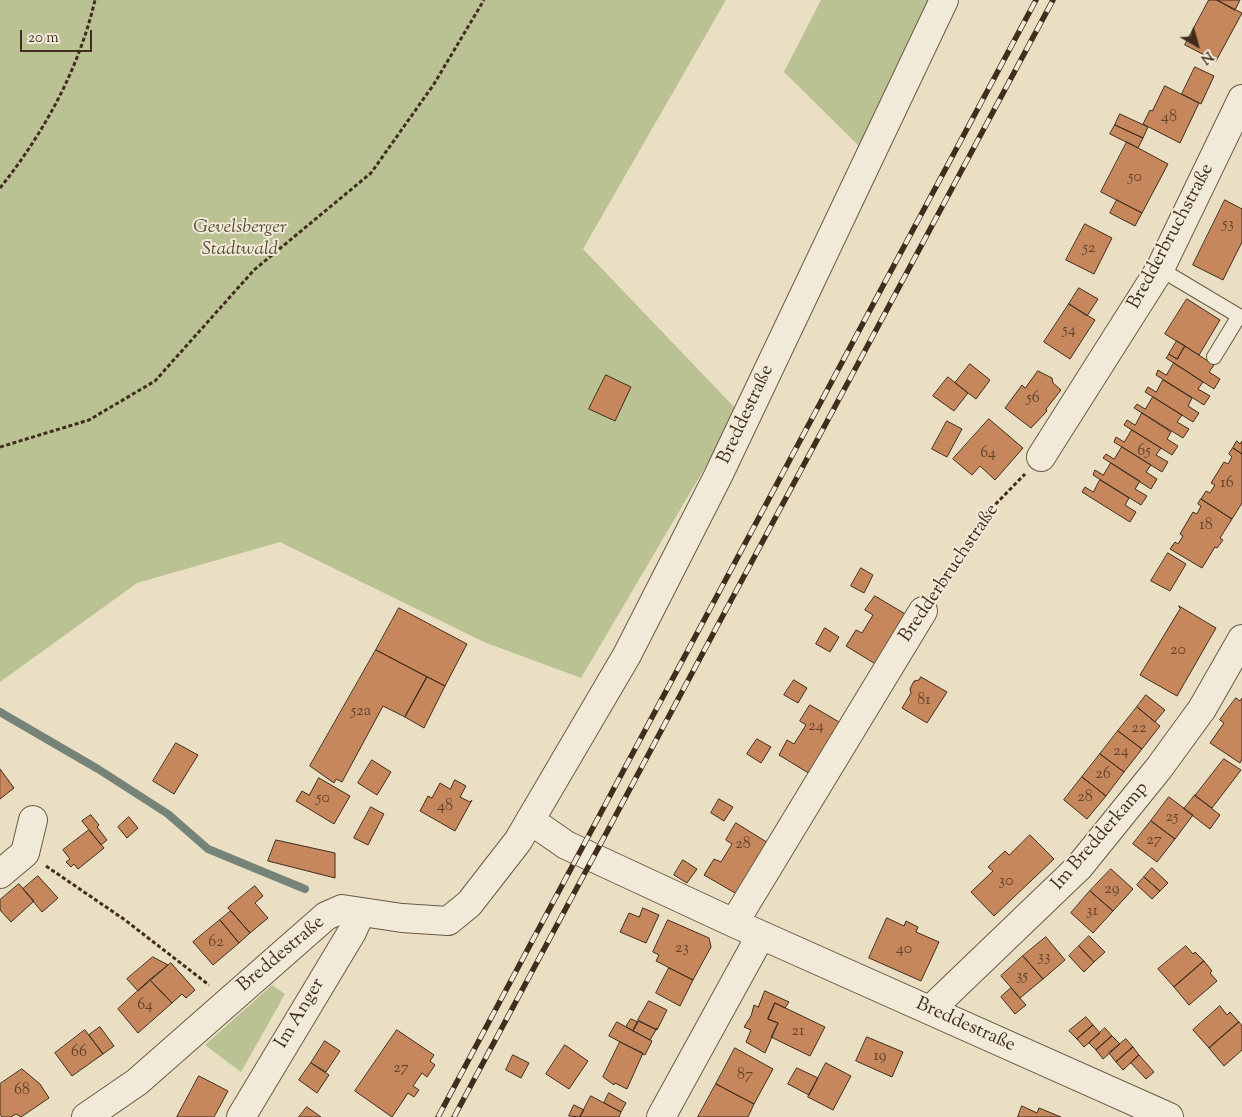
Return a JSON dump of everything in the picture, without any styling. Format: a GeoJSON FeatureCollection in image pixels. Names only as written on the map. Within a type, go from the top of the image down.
{"type":"FeatureCollection","features":[{"type":"Feature","properties":{"kind":"street","name":"Breddestraße"},"geometry":{"type":"LineString","coordinates":[[86,1117],[137,1082],[326,916],[342,909],[402,918],[448,921],[469,904],[518,841],[627,655],[718,476],[944,0]]}},
{"type":"Feature","properties":{"kind":"street","name":"Bredderbruchstraße"},"geometry":{"type":"LineString","coordinates":[[1042,457],[1160,269],[1242,99]]}},
{"type":"Feature","properties":{"kind":"street","name":"Bredderbruchstraße"},"geometry":{"type":"LineString","coordinates":[[734,923],[923,611]]}},
{"type":"Feature","properties":{"kind":"street","name":"Im Bredderkamp"},"geometry":{"type":"LineString","coordinates":[[930,1010],[1079,867],[1159,768],[1202,709],[1242,639]]}},
{"type":"Feature","properties":{"kind":"street"},"geometry":{"type":"LineString","coordinates":[[0,874],[25,853],[33,820]]}},
{"type":"Feature","properties":{"kind":"street","name":"Breddestraße"},"geometry":{"type":"LineString","coordinates":[[530,820],[566,845],[734,923],[1169,1117]]}},
{"type":"Feature","properties":{"kind":"street","name":"Im Anger"},"geometry":{"type":"LineString","coordinates":[[241,1117],[352,932],[361,912]]}},
{"type":"Feature","properties":{"kind":"street"},"geometry":{"type":"LineString","coordinates":[[661,1117],[761,934]]}},
{"type":"Feature","properties":{"kind":"lane"},"geometry":{"type":"LineString","coordinates":[[1160,269],[1239,316],[1214,357]]}},
{"type":"Feature","properties":{"kind":"path"},"geometry":{"type":"LineString","coordinates":[[0,188],[21,161],[61,95],[88,32],[95,0]]}},
{"type":"Feature","properties":{"kind":"path"},"geometry":{"type":"LineString","coordinates":[[0,447],[89,420],[156,381],[254,270],[371,173],[434,84],[484,0]]}},
{"type":"Feature","properties":{"kind":"path","name":"Bredderbruchstraße"},"geometry":{"type":"LineString","coordinates":[[923,611],[986,514],[1042,457]]}},
{"type":"Feature","properties":{"kind":"path"},"geometry":{"type":"LineString","coordinates":[[25,853],[125,920],[195,973],[228,1001]]}},
{"type":"Feature","properties":{"kind":"green space","name":"Gevelsberger Stadtwald"},"geometry":{"type":"Polygon","coordinates":[[[0,0],[726,0],[583,249],[736,409],[733,420],[581,678],[484,642],[280,542],[137,583],[0,682],[0,0]]]}},
{"type":"Feature","properties":{"kind":"green space"},"geometry":{"type":"Polygon","coordinates":[[[821,0],[929,0],[859,146],[784,72],[821,0]]]}},
{"type":"Feature","properties":{"kind":"green space"},"geometry":{"type":"Polygon","coordinates":[[[272,985],[285,994],[241,1072],[205,1045],[272,985]]]}},
{"type":"Feature","properties":{"kind":"building"},"geometry":{"type":"Polygon","coordinates":[[[1209,0],[1217,0],[1242,13],[1216,61],[1185,45],[1209,0]]]}},
{"type":"Feature","properties":{"kind":"building"},"geometry":{"type":"Polygon","coordinates":[[[1217,0],[1240,0],[1235,10],[1217,0]]]}},
{"type":"Feature","properties":{"kind":"building"},"geometry":{"type":"Polygon","coordinates":[[[1195,67],[1214,76],[1201,104],[1182,94],[1195,67]]]}},
{"type":"Feature","properties":{"kind":"building"},"geometry":{"type":"Polygon","coordinates":[[[1165,86],[1199,103],[1180,143],[1143,124],[1165,86]]]}},
{"type":"Feature","properties":{"kind":"building"},"geometry":{"type":"Polygon","coordinates":[[[1120,114],[1148,127],[1143,138],[1115,125],[1120,114]]]}},
{"type":"Feature","properties":{"kind":"building"},"geometry":{"type":"Polygon","coordinates":[[[1115,125],[1143,138],[1138,148],[1110,134],[1115,125]]]}},
{"type":"Feature","properties":{"kind":"building"},"geometry":{"type":"Polygon","coordinates":[[[1127,142],[1168,164],[1142,213],[1101,192],[1127,142]]]}},
{"type":"Feature","properties":{"kind":"building"},"geometry":{"type":"Polygon","coordinates":[[[1117,200],[1142,213],[1135,226],[1110,213],[1117,200]]]}},
{"type":"Feature","properties":{"kind":"building"},"geometry":{"type":"Polygon","coordinates":[[[1225,200],[1242,209],[1242,242],[1223,280],[1193,265],[1225,200]]]}},
{"type":"Feature","properties":{"kind":"building"},"geometry":{"type":"Polygon","coordinates":[[[1085,224],[1112,238],[1094,274],[1066,260],[1085,224]]]}},
{"type":"Feature","properties":{"kind":"building"},"geometry":{"type":"Polygon","coordinates":[[[1079,288],[1098,299],[1087,316],[1069,304],[1079,288]]]}},
{"type":"Feature","properties":{"kind":"building"},"geometry":{"type":"Polygon","coordinates":[[[1187,299],[1220,320],[1199,355],[1165,334],[1187,299]]]}},
{"type":"Feature","properties":{"kind":"building"},"geometry":{"type":"Polygon","coordinates":[[[1069,304],[1095,320],[1070,359],[1044,342],[1069,304]]]}},
{"type":"Feature","properties":{"kind":"building"},"geometry":{"type":"Polygon","coordinates":[[[1177,341],[1185,346],[1177,359],[1169,354],[1177,341]]]}},
{"type":"Feature","properties":{"kind":"building"},"geometry":{"type":"Polygon","coordinates":[[[1185,346],[1214,365],[1209,372],[1220,379],[1214,389],[1166,358],[1169,354],[1177,359],[1185,346]]]}},
{"type":"Feature","properties":{"kind":"building"},"geometry":{"type":"Polygon","coordinates":[[[1174,363],[1203,382],[1198,389],[1210,396],[1204,405],[1156,375],[1158,370],[1166,375],[1174,363]]]}},
{"type":"Feature","properties":{"kind":"building"},"geometry":{"type":"Polygon","coordinates":[[[970,364],[990,380],[976,399],[955,383],[970,364]]]}},
{"type":"Feature","properties":{"kind":"building"},"geometry":{"type":"Polygon","coordinates":[[[1038,371],[1052,378],[1053,383],[1061,390],[1046,409],[1047,411],[1031,428],[1005,408],[1022,385],[1025,388],[1038,371]]]}},
{"type":"Feature","properties":{"kind":"building"},"geometry":{"type":"Polygon","coordinates":[[[606,375],[631,387],[615,421],[589,409],[606,375]]]}},
{"type":"Feature","properties":{"kind":"building"},"geometry":{"type":"Polygon","coordinates":[[[948,377],[968,393],[954,411],[933,396],[948,377]]]}},
{"type":"Feature","properties":{"kind":"building"},"geometry":{"type":"Polygon","coordinates":[[[1163,380],[1192,398],[1188,406],[1199,413],[1193,422],[1145,392],[1148,387],[1156,392],[1163,380]]]}},
{"type":"Feature","properties":{"kind":"building"},"geometry":{"type":"Polygon","coordinates":[[[1153,397],[1182,415],[1177,422],[1189,429],[1183,438],[1134,408],[1137,404],[1145,409],[1153,397]]]}},
{"type":"Feature","properties":{"kind":"building"},"geometry":{"type":"Polygon","coordinates":[[[1142,413],[1171,432],[1167,439],[1178,446],[1172,455],[1124,425],[1127,420],[1135,425],[1142,413]]]}},
{"type":"Feature","properties":{"kind":"building"},"geometry":{"type":"Polygon","coordinates":[[[989,419],[1023,448],[995,480],[980,466],[972,475],[953,459],[989,419]]]}},
{"type":"Feature","properties":{"kind":"building"},"geometry":{"type":"Polygon","coordinates":[[[947,421],[962,429],[947,457],[932,449],[947,421]]]}},
{"type":"Feature","properties":{"kind":"building"},"geometry":{"type":"Polygon","coordinates":[[[1132,430],[1161,448],[1156,455],[1168,462],[1162,472],[1114,442],[1116,437],[1124,442],[1132,430]]]}},
{"type":"Feature","properties":{"kind":"building"},"geometry":{"type":"Polygon","coordinates":[[[1237,441],[1240,444],[1242,441],[1242,454],[1233,448],[1237,441]]]}},
{"type":"Feature","properties":{"kind":"building"},"geometry":{"type":"Polygon","coordinates":[[[1122,447],[1151,465],[1146,472],[1157,479],[1151,489],[1103,458],[1106,454],[1114,459],[1122,447]]]}},
{"type":"Feature","properties":{"kind":"building"},"geometry":{"type":"Polygon","coordinates":[[[1233,448],[1242,454],[1242,503],[1232,519],[1201,499],[1206,491],[1210,493],[1215,485],[1211,483],[1224,462],[1228,464],[1232,457],[1229,454],[1233,448]]]}},
{"type":"Feature","properties":{"kind":"building"},"geometry":{"type":"Polygon","coordinates":[[[1111,463],[1140,481],[1135,489],[1147,496],[1141,505],[1093,475],[1095,470],[1103,475],[1111,463]]]}},
{"type":"Feature","properties":{"kind":"building"},"geometry":{"type":"Polygon","coordinates":[[[1100,480],[1129,498],[1125,505],[1136,512],[1130,522],[1082,492],[1085,487],[1093,492],[1100,480]]]}},
{"type":"Feature","properties":{"kind":"building"},"geometry":{"type":"Polygon","coordinates":[[[1201,499],[1232,519],[1220,538],[1223,540],[1217,548],[1215,547],[1202,568],[1170,549],[1175,542],[1178,544],[1183,536],[1180,534],[1193,512],[1197,514],[1201,506],[1198,504],[1201,499]]]}},
{"type":"Feature","properties":{"kind":"building"},"geometry":{"type":"Polygon","coordinates":[[[1168,553],[1186,564],[1170,591],[1151,581],[1168,553]]]}},
{"type":"Feature","properties":{"kind":"building"},"geometry":{"type":"Polygon","coordinates":[[[861,568],[873,575],[864,593],[851,586],[861,568]]]}},
{"type":"Feature","properties":{"kind":"building"},"geometry":{"type":"Polygon","coordinates":[[[875,596],[912,618],[882,668],[846,646],[856,630],[862,633],[873,615],[865,610],[875,596]]]}},
{"type":"Feature","properties":{"kind":"building"},"geometry":{"type":"Polygon","coordinates":[[[1179,606],[1216,628],[1177,696],[1140,675],[1180,609],[1179,606]]]}},
{"type":"Feature","properties":{"kind":"building"},"geometry":{"type":"Polygon","coordinates":[[[399,608],[467,644],[445,686],[376,650],[399,608]]]}},
{"type":"Feature","properties":{"kind":"building"},"geometry":{"type":"Polygon","coordinates":[[[825,628],[839,637],[830,652],[816,644],[825,628]]]}},
{"type":"Feature","properties":{"kind":"building"},"geometry":{"type":"Polygon","coordinates":[[[376,650],[427,677],[405,717],[383,706],[342,782],[336,779],[334,783],[310,766],[376,650]]]}},
{"type":"Feature","properties":{"kind":"building"},"geometry":{"type":"Polygon","coordinates":[[[427,677],[445,686],[424,728],[405,717],[427,677]]]}},
{"type":"Feature","properties":{"kind":"building"},"geometry":{"type":"Polygon","coordinates":[[[921,677],[947,692],[927,723],[902,708],[911,693],[910,689],[914,681],[919,680],[921,677]]]}},
{"type":"Feature","properties":{"kind":"building"},"geometry":{"type":"Polygon","coordinates":[[[794,680],[807,688],[798,703],[784,695],[794,680]]]}},
{"type":"Feature","properties":{"kind":"building"},"geometry":{"type":"Polygon","coordinates":[[[1146,695],[1165,710],[1155,722],[1137,707],[1146,695]]]}},
{"type":"Feature","properties":{"kind":"building"},"geometry":{"type":"Polygon","coordinates":[[[1236,698],[1240,701],[1242,698],[1242,759],[1240,763],[1210,743],[1224,723],[1220,720],[1236,698]]]}},
{"type":"Feature","properties":{"kind":"building"},"geometry":{"type":"Polygon","coordinates":[[[810,705],[846,726],[815,777],[779,755],[787,740],[794,744],[806,725],[800,721],[810,705]]]}},
{"type":"Feature","properties":{"kind":"building"},"geometry":{"type":"Polygon","coordinates":[[[1137,707],[1160,726],[1142,749],[1118,731],[1137,707]]]}},
{"type":"Feature","properties":{"kind":"building"},"geometry":{"type":"Polygon","coordinates":[[[1118,731],[1142,749],[1124,772],[1100,754],[1118,731]]]}},
{"type":"Feature","properties":{"kind":"building"},"geometry":{"type":"Polygon","coordinates":[[[757,739],[771,747],[761,763],[747,754],[757,739]]]}},
{"type":"Feature","properties":{"kind":"building"},"geometry":{"type":"Polygon","coordinates":[[[176,743],[198,755],[174,794],[153,781],[176,743]]]}},
{"type":"Feature","properties":{"kind":"building"},"geometry":{"type":"Polygon","coordinates":[[[1100,754],[1124,772],[1106,796],[1082,777],[1100,754]]]}},
{"type":"Feature","properties":{"kind":"building"},"geometry":{"type":"Polygon","coordinates":[[[1224,759],[1241,770],[1212,808],[1195,796],[1224,759]]]}},
{"type":"Feature","properties":{"kind":"building"},"geometry":{"type":"Polygon","coordinates":[[[372,760],[391,772],[377,795],[358,783],[372,760]]]}},
{"type":"Feature","properties":{"kind":"building"},"geometry":{"type":"Polygon","coordinates":[[[0,769],[14,788],[0,799],[0,769]]]}},
{"type":"Feature","properties":{"kind":"building"},"geometry":{"type":"Polygon","coordinates":[[[1082,777],[1106,796],[1087,819],[1064,800],[1082,777]]]}},
{"type":"Feature","properties":{"kind":"building"},"geometry":{"type":"Polygon","coordinates":[[[319,778],[350,796],[334,824],[296,801],[302,791],[309,795],[319,778]]]}},
{"type":"Feature","properties":{"kind":"building"},"geometry":{"type":"Polygon","coordinates":[[[455,780],[466,786],[460,797],[470,802],[472,800],[455,831],[420,811],[428,796],[432,798],[440,783],[450,789],[455,780]]]}},
{"type":"Feature","properties":{"kind":"building"},"geometry":{"type":"Polygon","coordinates":[[[1195,795],[1220,815],[1210,829],[1184,809],[1195,795]]]}},
{"type":"Feature","properties":{"kind":"building"},"geometry":{"type":"Polygon","coordinates":[[[1169,797],[1193,815],[1175,839],[1151,821],[1169,797]]]}},
{"type":"Feature","properties":{"kind":"building"},"geometry":{"type":"Polygon","coordinates":[[[719,799],[733,807],[724,821],[711,813],[719,799]]]}},
{"type":"Feature","properties":{"kind":"building"},"geometry":{"type":"Polygon","coordinates":[[[371,807],[384,814],[368,845],[354,838],[371,807]]]}},
{"type":"Feature","properties":{"kind":"building"},"geometry":{"type":"Polygon","coordinates":[[[91,815],[107,840],[101,845],[82,821],[91,815]]]}},
{"type":"Feature","properties":{"kind":"building"},"geometry":{"type":"Polygon","coordinates":[[[129,817],[138,828],[127,838],[118,827],[129,817]]]}},
{"type":"Feature","properties":{"kind":"building"},"geometry":{"type":"Polygon","coordinates":[[[1151,821],[1175,839],[1157,862],[1133,844],[1151,821]]]}},
{"type":"Feature","properties":{"kind":"building"},"geometry":{"type":"Polygon","coordinates":[[[736,823],[773,846],[742,897],[704,875],[714,859],[721,862],[732,844],[726,840],[736,823]]]}},
{"type":"Feature","properties":{"kind":"building"},"geometry":{"type":"Polygon","coordinates":[[[89,830],[104,848],[78,869],[74,864],[71,867],[66,862],[70,859],[63,850],[89,830]]]}},
{"type":"Feature","properties":{"kind":"building"},"geometry":{"type":"Polygon","coordinates":[[[1030,835],[1054,859],[994,916],[971,892],[993,871],[988,867],[1005,851],[1009,855],[1030,835]]]}},
{"type":"Feature","properties":{"kind":"building"},"geometry":{"type":"Polygon","coordinates":[[[276,840],[335,853],[335,878],[268,861],[276,840]]]}},
{"type":"Feature","properties":{"kind":"building"},"geometry":{"type":"Polygon","coordinates":[[[683,860],[697,869],[687,883],[674,875],[683,860]]]}},
{"type":"Feature","properties":{"kind":"building"},"geometry":{"type":"Polygon","coordinates":[[[1152,868],[1168,883],[1160,891],[1144,877],[1152,868]]]}},
{"type":"Feature","properties":{"kind":"building"},"geometry":{"type":"Polygon","coordinates":[[[1111,869],[1133,889],[1113,911],[1090,891],[1111,869]]]}},
{"type":"Feature","properties":{"kind":"building"},"geometry":{"type":"Polygon","coordinates":[[[38,876],[58,898],[42,912],[23,889],[38,876]]]}},
{"type":"Feature","properties":{"kind":"building"},"geometry":{"type":"Polygon","coordinates":[[[1144,877],[1160,891],[1152,899],[1137,885],[1144,877]]]}},
{"type":"Feature","properties":{"kind":"building"},"geometry":{"type":"Polygon","coordinates":[[[19,884],[34,901],[11,922],[0,910],[0,900],[19,884]]]}},
{"type":"Feature","properties":{"kind":"building"},"geometry":{"type":"Polygon","coordinates":[[[255,886],[263,896],[255,903],[268,918],[250,933],[228,908],[255,886]]]}},
{"type":"Feature","properties":{"kind":"building"},"geometry":{"type":"Polygon","coordinates":[[[1090,891],[1113,911],[1093,933],[1071,913],[1090,891]]]}},
{"type":"Feature","properties":{"kind":"building"},"geometry":{"type":"Polygon","coordinates":[[[643,908],[659,915],[646,943],[620,932],[629,913],[639,917],[643,908]]]}},
{"type":"Feature","properties":{"kind":"building"},"geometry":{"type":"Polygon","coordinates":[[[231,911],[250,933],[239,943],[220,920],[231,911]]]}},
{"type":"Feature","properties":{"kind":"building"},"geometry":{"type":"Polygon","coordinates":[[[887,918],[904,926],[906,921],[918,927],[916,932],[939,942],[921,981],[869,958],[887,918]]]}},
{"type":"Feature","properties":{"kind":"building"},"geometry":{"type":"Polygon","coordinates":[[[220,920],[239,943],[213,965],[193,942],[220,920]]]}},
{"type":"Feature","properties":{"kind":"building"},"geometry":{"type":"Polygon","coordinates":[[[668,920],[709,938],[711,947],[693,980],[656,961],[659,955],[653,952],[668,920]]]}},
{"type":"Feature","properties":{"kind":"building"},"geometry":{"type":"Polygon","coordinates":[[[1089,936],[1105,952],[1094,962],[1079,946],[1089,936]]]}},
{"type":"Feature","properties":{"kind":"building"},"geometry":{"type":"Polygon","coordinates":[[[1046,937],[1065,960],[1043,979],[1023,956],[1046,937]]]}},
{"type":"Feature","properties":{"kind":"building"},"geometry":{"type":"Polygon","coordinates":[[[1079,946],[1094,962],[1084,972],[1069,956],[1079,946]]]}},
{"type":"Feature","properties":{"kind":"building"},"geometry":{"type":"Polygon","coordinates":[[[1186,946],[1193,954],[1195,952],[1204,961],[1174,987],[1158,969],[1186,946]]]}},
{"type":"Feature","properties":{"kind":"building"},"geometry":{"type":"Polygon","coordinates":[[[1023,956],[1043,979],[1020,998],[1001,976],[1023,956]]]}},
{"type":"Feature","properties":{"kind":"building"},"geometry":{"type":"Polygon","coordinates":[[[153,957],[168,965],[138,991],[127,979],[153,957]]]}},
{"type":"Feature","properties":{"kind":"building"},"geometry":{"type":"Polygon","coordinates":[[[1204,961],[1212,971],[1210,973],[1217,981],[1189,1005],[1174,987],[1204,961]]]}},
{"type":"Feature","properties":{"kind":"building"},"geometry":{"type":"Polygon","coordinates":[[[171,963],[195,990],[186,998],[182,994],[172,1003],[150,980],[171,963]]]}},
{"type":"Feature","properties":{"kind":"building"},"geometry":{"type":"Polygon","coordinates":[[[669,968],[693,980],[680,1006],[656,993],[669,968]]]}},
{"type":"Feature","properties":{"kind":"building"},"geometry":{"type":"Polygon","coordinates":[[[150,980],[172,1003],[138,1033],[118,1009],[150,980]]]}},
{"type":"Feature","properties":{"kind":"building"},"geometry":{"type":"Polygon","coordinates":[[[1011,988],[1026,1005],[1015,1014],[1001,997],[1011,988]]]}},
{"type":"Feature","properties":{"kind":"building"},"geometry":{"type":"Polygon","coordinates":[[[765,991],[789,1002],[785,1008],[775,1003],[768,1019],[778,1023],[765,1053],[746,1042],[751,1030],[744,1027],[751,1016],[754,1005],[758,1007],[765,991]]]}},
{"type":"Feature","properties":{"kind":"building"},"geometry":{"type":"Polygon","coordinates":[[[649,1001],[667,1010],[657,1030],[638,1020],[649,1001]]]}},
{"type":"Feature","properties":{"kind":"building"},"geometry":{"type":"Polygon","coordinates":[[[775,1003],[825,1027],[810,1056],[771,1037],[778,1023],[768,1019],[775,1003]]]}},
{"type":"Feature","properties":{"kind":"building"},"geometry":{"type":"Polygon","coordinates":[[[1220,1006],[1227,1015],[1230,1012],[1239,1022],[1209,1048],[1193,1030],[1220,1006]]]}},
{"type":"Feature","properties":{"kind":"building"},"geometry":{"type":"Polygon","coordinates":[[[1086,1017],[1093,1025],[1077,1039],[1069,1031],[1086,1017]]]}},
{"type":"Feature","properties":{"kind":"building"},"geometry":{"type":"Polygon","coordinates":[[[631,1019],[638,1022],[633,1031],[626,1027],[631,1019]]]}},
{"type":"Feature","properties":{"kind":"building"},"geometry":{"type":"Polygon","coordinates":[[[638,1021],[655,1029],[657,1028],[650,1040],[633,1031],[638,1021]]]}},
{"type":"Feature","properties":{"kind":"building"},"geometry":{"type":"Polygon","coordinates":[[[617,1022],[652,1041],[645,1055],[609,1036],[617,1022]]]}},
{"type":"Feature","properties":{"kind":"building"},"geometry":{"type":"Polygon","coordinates":[[[1239,1022],[1242,1026],[1242,1050],[1224,1066],[1209,1048],[1239,1022]]]}},
{"type":"Feature","properties":{"kind":"building"},"geometry":{"type":"Polygon","coordinates":[[[1093,1025],[1100,1033],[1084,1047],[1077,1039],[1093,1025]]]}},
{"type":"Feature","properties":{"kind":"building"},"geometry":{"type":"Polygon","coordinates":[[[100,1027],[114,1046],[103,1054],[89,1035],[100,1027]]]}},
{"type":"Feature","properties":{"kind":"building"},"geometry":{"type":"Polygon","coordinates":[[[1105,1028],[1112,1036],[1096,1050],[1089,1043],[1105,1028]]]}},
{"type":"Feature","properties":{"kind":"building"},"geometry":{"type":"Polygon","coordinates":[[[85,1030],[103,1054],[72,1076],[55,1053],[85,1030]]]}},
{"type":"Feature","properties":{"kind":"building"},"geometry":{"type":"Polygon","coordinates":[[[397,1030],[434,1055],[430,1061],[435,1065],[427,1077],[422,1073],[413,1086],[419,1090],[414,1097],[408,1093],[392,1117],[355,1091],[397,1030]]]}},
{"type":"Feature","properties":{"kind":"building"},"geometry":{"type":"Polygon","coordinates":[[[1112,1036],[1120,1044],[1103,1059],[1096,1050],[1112,1036]]]}},
{"type":"Feature","properties":{"kind":"building"},"geometry":{"type":"Polygon","coordinates":[[[867,1037],[903,1052],[892,1077],[856,1061],[867,1037]]]}},
{"type":"Feature","properties":{"kind":"building"},"geometry":{"type":"Polygon","coordinates":[[[1126,1039],[1133,1047],[1116,1062],[1109,1053],[1126,1039]]]}},
{"type":"Feature","properties":{"kind":"building"},"geometry":{"type":"Polygon","coordinates":[[[325,1041],[340,1051],[326,1072],[311,1063],[325,1041]]]}},
{"type":"Feature","properties":{"kind":"building"},"geometry":{"type":"Polygon","coordinates":[[[620,1042],[643,1053],[627,1089],[615,1083],[614,1085],[603,1077],[620,1042]]]}},
{"type":"Feature","properties":{"kind":"building"},"geometry":{"type":"Polygon","coordinates":[[[565,1045],[588,1061],[569,1089],[546,1074],[565,1045]]]}},
{"type":"Feature","properties":{"kind":"building"},"geometry":{"type":"Polygon","coordinates":[[[1133,1047],[1139,1055],[1123,1070],[1116,1062],[1133,1047]]]}},
{"type":"Feature","properties":{"kind":"building"},"geometry":{"type":"Polygon","coordinates":[[[735,1048],[773,1069],[754,1104],[716,1084],[735,1048]]]}},
{"type":"Feature","properties":{"kind":"building"},"geometry":{"type":"Polygon","coordinates":[[[513,1055],[529,1063],[521,1078],[506,1070],[513,1055]]]}},
{"type":"Feature","properties":{"kind":"building"},"geometry":{"type":"Polygon","coordinates":[[[1139,1055],[1154,1072],[1146,1079],[1131,1063],[1139,1055]]]}},
{"type":"Feature","properties":{"kind":"building"},"geometry":{"type":"Polygon","coordinates":[[[311,1063],[329,1075],[317,1093],[299,1080],[311,1063]]]}},
{"type":"Feature","properties":{"kind":"building"},"geometry":{"type":"Polygon","coordinates":[[[826,1063],[851,1076],[833,1110],[808,1097],[826,1063]]]}},
{"type":"Feature","properties":{"kind":"building"},"geometry":{"type":"Polygon","coordinates":[[[797,1068],[818,1078],[809,1095],[788,1084],[797,1068]]]}},
{"type":"Feature","properties":{"kind":"building"},"geometry":{"type":"Polygon","coordinates":[[[22,1069],[40,1084],[49,1098],[21,1117],[16,1114],[11,1117],[2,1117],[0,1114],[0,1084],[22,1069]]]}},
{"type":"Feature","properties":{"kind":"building"},"geometry":{"type":"Polygon","coordinates":[[[199,1076],[228,1091],[214,1117],[177,1117],[199,1076]]]}},
{"type":"Feature","properties":{"kind":"building"},"geometry":{"type":"Polygon","coordinates":[[[716,1084],[754,1104],[748,1117],[698,1117],[716,1084]]]}},
{"type":"Feature","properties":{"kind":"building"},"geometry":{"type":"Polygon","coordinates":[[[609,1093],[626,1103],[621,1112],[604,1103],[609,1093]]]}},
{"type":"Feature","properties":{"kind":"building"},"geometry":{"type":"Polygon","coordinates":[[[591,1096],[621,1112],[619,1117],[580,1117],[591,1096]]]}},
{"type":"Feature","properties":{"kind":"building"},"geometry":{"type":"Polygon","coordinates":[[[574,1105],[584,1110],[580,1117],[569,1116],[574,1105]]]}},
{"type":"Feature","properties":{"kind":"building"},"geometry":{"type":"Polygon","coordinates":[[[1022,1106],[1037,1113],[1039,1108],[1061,1117],[1018,1117],[1022,1106]]]}},
{"type":"Feature","properties":{"kind":"building"},"geometry":{"type":"Polygon","coordinates":[[[307,1107],[321,1117],[299,1117],[307,1107]]]}},
{"type":"Feature","properties":{"kind":"waterway"},"geometry":{"type":"LineString","coordinates":[[0,712],[98,769],[168,814],[208,849],[305,889]]}},
{"type":"Feature","properties":{"kind":"railway"},"geometry":{"type":"LineString","coordinates":[[438,1117],[1036,0]]}},
{"type":"Feature","properties":{"kind":"railway"},"geometry":{"type":"LineString","coordinates":[[454,1117],[1053,0]]}}]}
